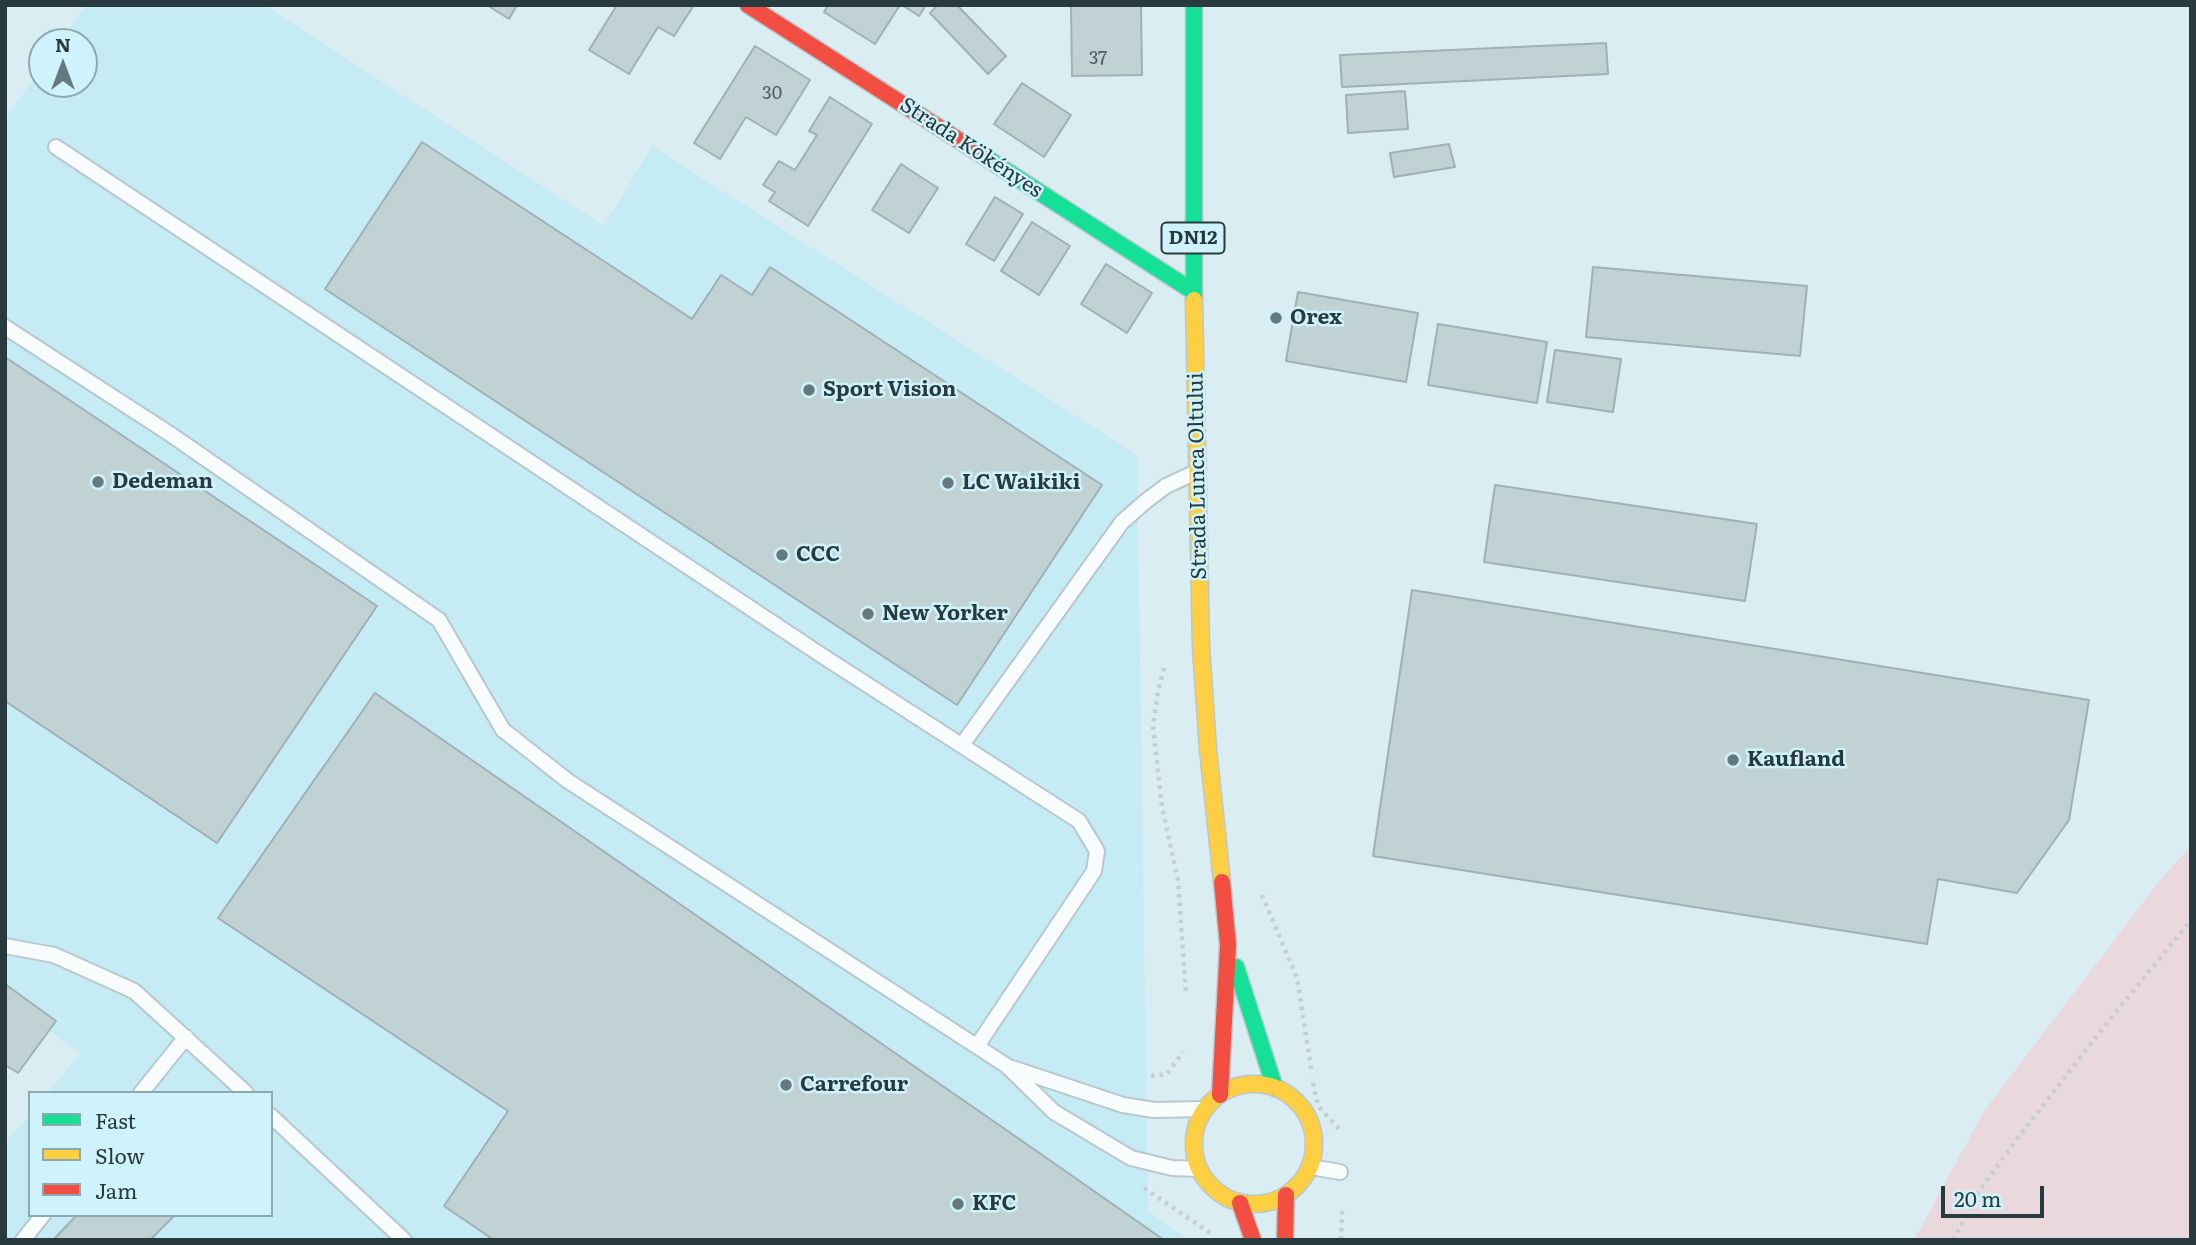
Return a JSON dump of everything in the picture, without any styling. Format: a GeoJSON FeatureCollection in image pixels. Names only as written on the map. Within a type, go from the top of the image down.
{"type":"FeatureCollection","features":[{"type":"Feature","properties":{"kind":"main road","name":"Strada Kökényes"},"geometry":{"type":"LineString","coordinates":[[748,5],[1194,292]]}},
{"type":"Feature","properties":{"kind":"main road","name":"Strada Lunca Oltului"},"geometry":{"type":"LineString","coordinates":[[1194,5],[1194,292],[1201,647],[1209,761],[1228,944]]}},
{"type":"Feature","properties":{"kind":"main road"},"geometry":{"type":"LineString","coordinates":[[1228,944],[1275,1088]]}},
{"type":"Feature","properties":{"kind":"main road"},"geometry":{"type":"LineString","coordinates":[[1220,1095],[1228,944]]}},
{"type":"Feature","properties":{"kind":"main road"},"geometry":{"type":"LineString","coordinates":[[1256,1084],[1275,1088],[1292,1097],[1305,1111],[1313,1128],[1315,1148],[1311,1167],[1301,1183],[1286,1195],[1269,1203],[1240,1203],[1216,1191],[1199,1169],[1194,1148],[1196,1128],[1205,1109],[1220,1095],[1237,1086],[1256,1084]]}},
{"type":"Feature","properties":{"kind":"main road"},"geometry":{"type":"LineString","coordinates":[[1285,1240],[1286,1195]]}},
{"type":"Feature","properties":{"kind":"main road"},"geometry":{"type":"LineString","coordinates":[[1240,1203],[1253,1240]]}},
{"type":"Feature","properties":{"kind":"lane"},"geometry":{"type":"LineString","coordinates":[[56,148],[821,655],[1079,821],[1097,851],[1094,871],[977,1046]]}},
{"type":"Feature","properties":{"kind":"lane"},"geometry":{"type":"LineString","coordinates":[[5,327],[170,434],[439,620],[503,730],[568,781],[1007,1066],[1054,1112],[1131,1157],[1172,1168],[1199,1169]]}},
{"type":"Feature","properties":{"kind":"lane"},"geometry":{"type":"LineString","coordinates":[[962,745],[1122,522],[1166,486],[1197,471]]}},
{"type":"Feature","properties":{"kind":"lane"},"geometry":{"type":"LineString","coordinates":[[5,946],[54,955],[134,991],[244,1091]]}},
{"type":"Feature","properties":{"kind":"lane"},"geometry":{"type":"LineString","coordinates":[[143,1091],[186,1037]]}},
{"type":"Feature","properties":{"kind":"lane"},"geometry":{"type":"LineString","coordinates":[[1007,1066],[1123,1105],[1154,1110],[1205,1109]]}},
{"type":"Feature","properties":{"kind":"lane"},"geometry":{"type":"LineString","coordinates":[[273,1118],[404,1240]]}},
{"type":"Feature","properties":{"kind":"lane"},"geometry":{"type":"LineString","coordinates":[[1311,1167],[1340,1172]]}},
{"type":"Feature","properties":{"kind":"lane"},"geometry":{"type":"LineString","coordinates":[[23,1240],[41,1217]]}},
{"type":"Feature","properties":{"kind":"path"},"geometry":{"type":"LineString","coordinates":[[1167,658],[1158,691],[1153,726],[1162,807],[1178,880],[1186,998]]}},
{"type":"Feature","properties":{"kind":"path"},"geometry":{"type":"LineString","coordinates":[[1261,886],[1263,899],[1297,978],[1304,1034],[1318,1106],[1339,1129]]}},
{"type":"Feature","properties":{"kind":"path"},"geometry":{"type":"LineString","coordinates":[[1953,1240],[1982,1187],[2017,1139],[2191,920]]}},
{"type":"Feature","properties":{"kind":"path"},"geometry":{"type":"LineString","coordinates":[[1151,1076],[1167,1074],[1183,1055],[1184,1045]]}},
{"type":"Feature","properties":{"kind":"path"},"geometry":{"type":"LineString","coordinates":[[1135,1182],[1217,1240]]}},
{"type":"Feature","properties":{"kind":"path"},"geometry":{"type":"LineString","coordinates":[[1341,1240],[1342,1211]]}},
{"type":"Feature","properties":{"kind":"shaded area"},"geometry":{"type":"Polygon","coordinates":[[[86,5],[264,5],[604,226],[652,146],[1137,455],[1148,1211],[1188,1240],[5,1240],[5,1143],[28,1116],[28,1217],[273,1217],[273,1091],[49,1091],[80,1054],[5,997],[5,119],[28,87],[28,98],[98,98],[98,28],[70,28],[86,5]]]}},
{"type":"Feature","properties":{"kind":"shaded area"},"geometry":{"type":"Polygon","coordinates":[[[2191,846],[2191,1240],[1914,1240],[1984,1111],[2160,880],[2191,846]]]}},
{"type":"Feature","properties":{"kind":"building"},"geometry":{"type":"Polygon","coordinates":[[[487,5],[517,5],[509,19],[487,5]]]}},
{"type":"Feature","properties":{"kind":"building"},"geometry":{"type":"Polygon","coordinates":[[[617,5],[694,5],[674,36],[658,27],[629,74],[589,50],[617,5]]]}},
{"type":"Feature","properties":{"kind":"building"},"geometry":{"type":"Polygon","coordinates":[[[828,5],[900,5],[875,44],[824,12],[828,5]]]}},
{"type":"Feature","properties":{"kind":"building"},"geometry":{"type":"Polygon","coordinates":[[[902,5],[926,5],[919,16],[902,5]]]}},
{"type":"Feature","properties":{"kind":"building"},"geometry":{"type":"Polygon","coordinates":[[[938,5],[957,5],[1006,56],[988,74],[930,13],[938,5]]]}},
{"type":"Feature","properties":{"kind":"building"},"geometry":{"type":"Polygon","coordinates":[[[1071,5],[1141,5],[1142,75],[1072,76],[1071,5]]]}},
{"type":"Feature","properties":{"kind":"building"},"geometry":{"type":"Polygon","coordinates":[[[1606,43],[1608,74],[1342,87],[1340,55],[1606,43]]]}},
{"type":"Feature","properties":{"kind":"building"},"geometry":{"type":"Polygon","coordinates":[[[755,46],[810,80],[776,135],[746,117],[720,159],[694,143],[755,46]]]}},
{"type":"Feature","properties":{"kind":"building"},"geometry":{"type":"Polygon","coordinates":[[[1022,83],[1071,115],[1044,157],[994,124],[1022,83]]]}},
{"type":"Feature","properties":{"kind":"building"},"geometry":{"type":"Polygon","coordinates":[[[1405,91],[1408,129],[1348,133],[1346,95],[1405,91]]]}},
{"type":"Feature","properties":{"kind":"building"},"geometry":{"type":"Polygon","coordinates":[[[830,97],[872,124],[808,226],[769,201],[775,192],[763,185],[779,161],[795,170],[817,135],[809,131],[830,97]]]}},
{"type":"Feature","properties":{"kind":"building"},"geometry":{"type":"Polygon","coordinates":[[[422,142],[692,319],[721,275],[752,295],[770,267],[1102,485],[957,705],[325,289],[422,142]]]}},
{"type":"Feature","properties":{"kind":"building"},"geometry":{"type":"Polygon","coordinates":[[[1449,144],[1455,167],[1394,177],[1390,153],[1449,144]]]}},
{"type":"Feature","properties":{"kind":"building"},"geometry":{"type":"Polygon","coordinates":[[[901,164],[938,188],[909,233],[872,210],[901,164]]]}},
{"type":"Feature","properties":{"kind":"building"},"geometry":{"type":"Polygon","coordinates":[[[995,197],[1023,214],[994,261],[966,244],[995,197]]]}},
{"type":"Feature","properties":{"kind":"building"},"geometry":{"type":"Polygon","coordinates":[[[1032,222],[1070,246],[1039,295],[1001,271],[1032,222]]]}},
{"type":"Feature","properties":{"kind":"building"},"geometry":{"type":"Polygon","coordinates":[[[1106,264],[1152,293],[1127,333],[1081,304],[1106,264]]]}},
{"type":"Feature","properties":{"kind":"building"},"geometry":{"type":"Polygon","coordinates":[[[1593,267],[1807,286],[1800,356],[1586,337],[1593,267]]]}},
{"type":"Feature","properties":{"kind":"building"},"geometry":{"type":"Polygon","coordinates":[[[1298,292],[1418,313],[1406,382],[1286,361],[1298,292]]]}},
{"type":"Feature","properties":{"kind":"building"},"geometry":{"type":"Polygon","coordinates":[[[1438,324],[1547,342],[1537,403],[1428,385],[1438,324]]]}},
{"type":"Feature","properties":{"kind":"building"},"geometry":{"type":"Polygon","coordinates":[[[1555,350],[1621,359],[1613,412],[1547,402],[1555,350]]]}},
{"type":"Feature","properties":{"kind":"building","name":"Dedeman"},"geometry":{"type":"Polygon","coordinates":[[[5,357],[377,606],[217,843],[5,701],[5,357]]]}},
{"type":"Feature","properties":{"kind":"building"},"geometry":{"type":"Polygon","coordinates":[[[1495,485],[1757,524],[1745,601],[1484,562],[1495,485]]]}},
{"type":"Feature","properties":{"kind":"building","name":"Kaufland"},"geometry":{"type":"Polygon","coordinates":[[[1412,590],[2089,700],[2069,820],[2017,893],[1938,879],[1927,944],[1373,856],[1412,590]]]}},
{"type":"Feature","properties":{"kind":"building"},"geometry":{"type":"Polygon","coordinates":[[[375,693],[1164,1240],[494,1240],[444,1206],[508,1111],[218,918],[375,693]]]}},
{"type":"Feature","properties":{"kind":"building"},"geometry":{"type":"Polygon","coordinates":[[[5,984],[56,1021],[18,1073],[5,1065],[5,984]]]}},
{"type":"Feature","properties":{"kind":"building"},"geometry":{"type":"Polygon","coordinates":[[[75,1217],[173,1217],[150,1240],[53,1240],[75,1217]]]}},
{"type":"Feature","properties":{"kind":"traffic: fast"},"geometry":{"type":"LineString","coordinates":[[1194,5],[1194,300]]}},
{"type":"Feature","properties":{"kind":"traffic: fast"},"geometry":{"type":"LineString","coordinates":[[988,159],[1194,292]]}},
{"type":"Feature","properties":{"kind":"traffic: fast"},"geometry":{"type":"LineString","coordinates":[[1236,967],[1275,1088]]}},
{"type":"Feature","properties":{"kind":"traffic: slow"},"geometry":{"type":"LineString","coordinates":[[1194,300],[1201,647],[1208,749],[1222,882]]}},
{"type":"Feature","properties":{"kind":"traffic: slow"},"geometry":{"type":"LineString","coordinates":[[1254,1084],[1277,1089],[1296,1102],[1309,1121],[1314,1144],[1309,1167],[1296,1186],[1277,1199],[1254,1204],[1231,1199],[1212,1186],[1199,1167],[1194,1144],[1199,1121],[1212,1102],[1231,1089],[1254,1084]]}},
{"type":"Feature","properties":{"kind":"traffic: jam"},"geometry":{"type":"LineString","coordinates":[[748,5],[988,159]]}},
{"type":"Feature","properties":{"kind":"traffic: jam"},"geometry":{"type":"LineString","coordinates":[[1220,1095],[1228,945],[1222,882]]}},
{"type":"Feature","properties":{"kind":"traffic: jam"},"geometry":{"type":"LineString","coordinates":[[1285,1240],[1286,1195]]}},
{"type":"Feature","properties":{"kind":"traffic: jam"},"geometry":{"type":"LineString","coordinates":[[1240,1203],[1253,1240]]}},
{"type":"Feature","properties":{"kind":"place","name":"Orex"},"geometry":{"type":"Point","coordinates":[1276,318]}},
{"type":"Feature","properties":{"kind":"place","name":"Sport Vision"},"geometry":{"type":"Point","coordinates":[809,390]}},
{"type":"Feature","properties":{"kind":"place","name":"Dedeman"},"geometry":{"type":"Point","coordinates":[98,482]}},
{"type":"Feature","properties":{"kind":"place","name":"LC Waikiki"},"geometry":{"type":"Point","coordinates":[948,483]}},
{"type":"Feature","properties":{"kind":"place","name":"CCC"},"geometry":{"type":"Point","coordinates":[782,555]}},
{"type":"Feature","properties":{"kind":"place","name":"New Yorker"},"geometry":{"type":"Point","coordinates":[868,614]}},
{"type":"Feature","properties":{"kind":"place","name":"Kaufland"},"geometry":{"type":"Point","coordinates":[1733,760]}},
{"type":"Feature","properties":{"kind":"place","name":"Carrefour"},"geometry":{"type":"Point","coordinates":[786,1085]}},
{"type":"Feature","properties":{"kind":"place","name":"KFC"},"geometry":{"type":"Point","coordinates":[958,1204]}}]}
